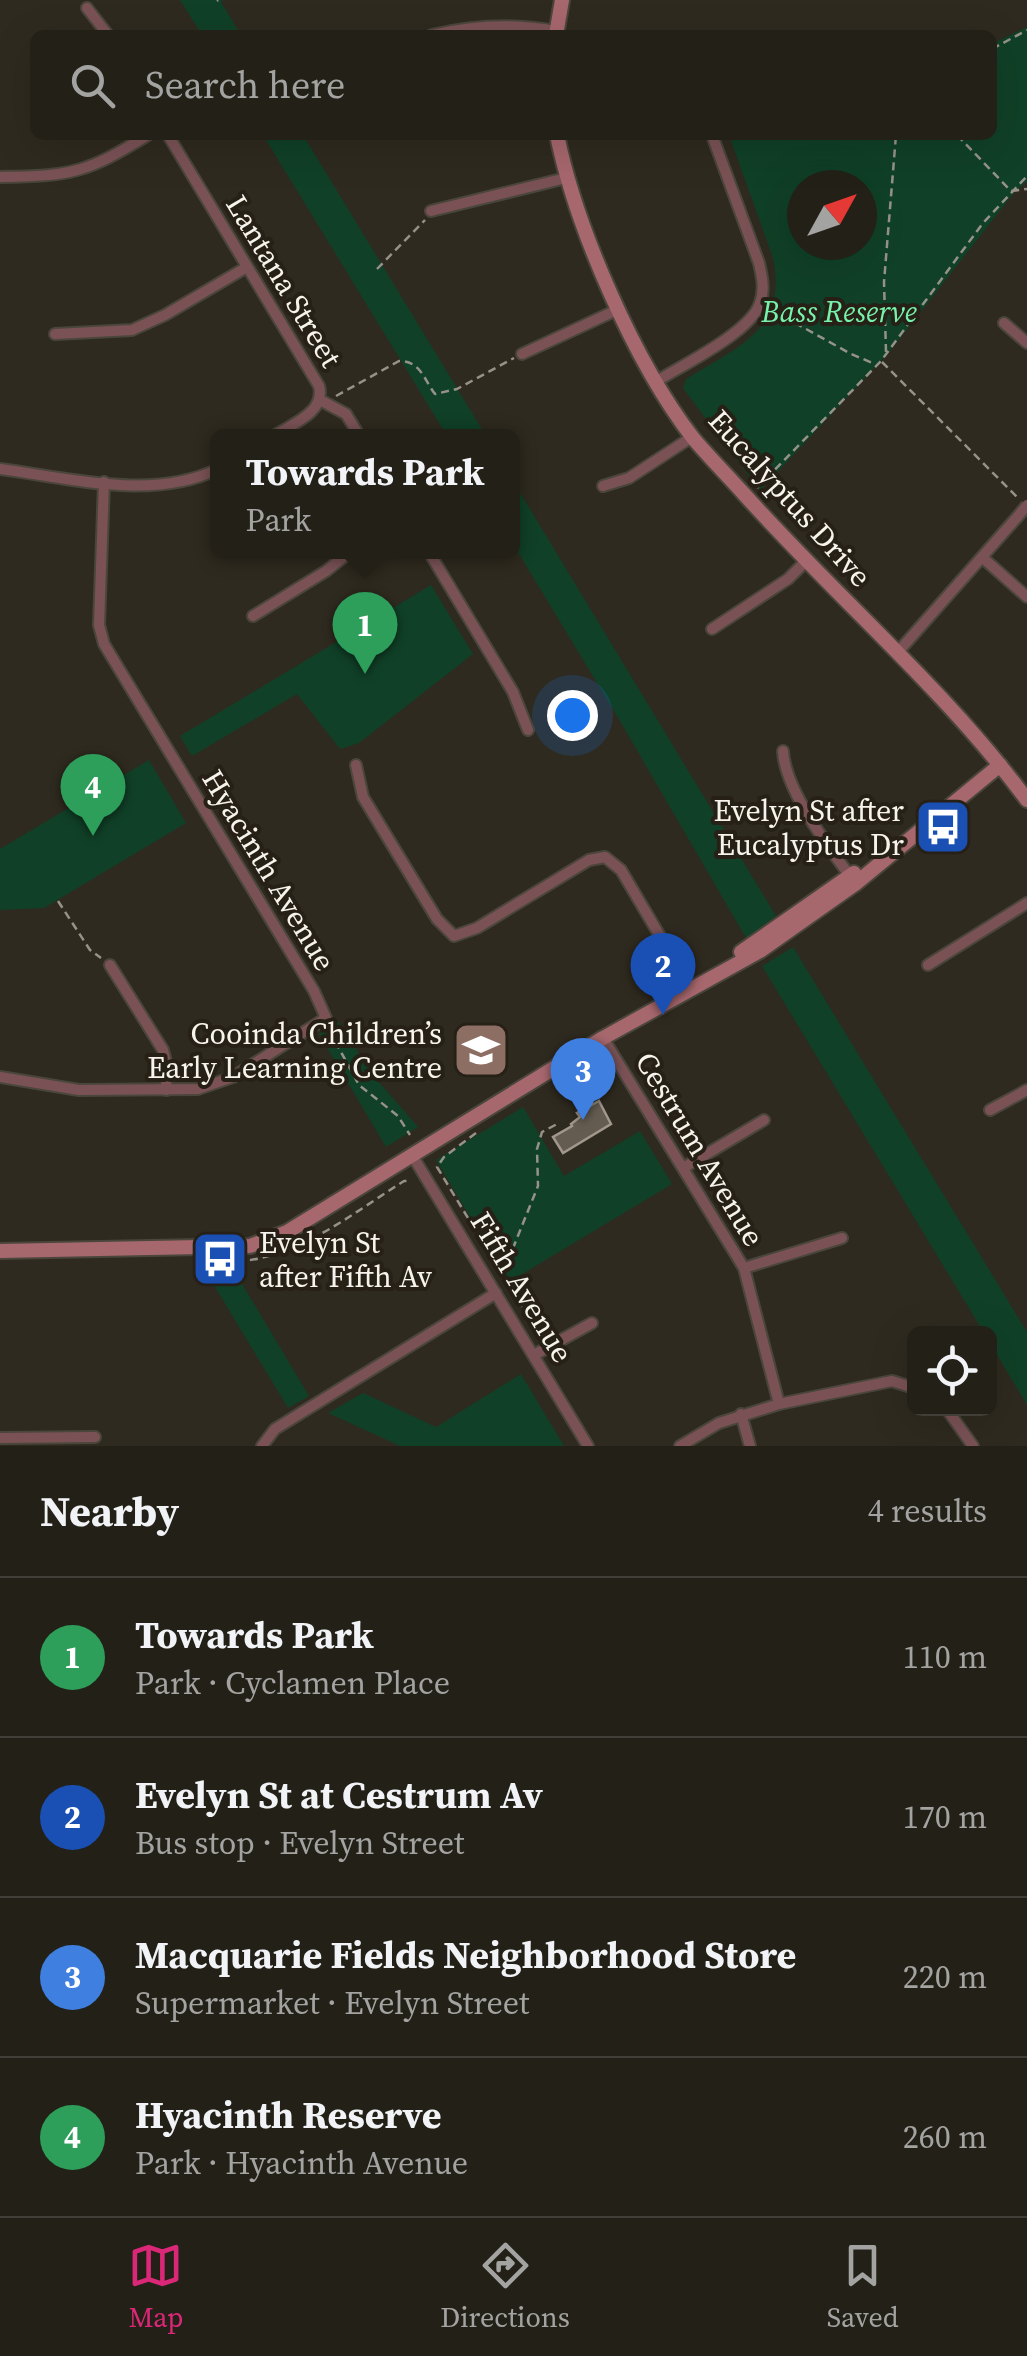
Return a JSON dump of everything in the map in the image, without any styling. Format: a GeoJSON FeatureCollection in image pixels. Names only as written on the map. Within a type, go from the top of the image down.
{"type":"FeatureCollection","features":[{"type":"Feature","properties":{"kind":"street"},"geometry":{"type":"LineString","coordinates":[[557,30],[562,0]]}},
{"type":"Feature","properties":{"kind":"street"},"geometry":{"type":"LineString","coordinates":[[87,8],[104,30]]}},
{"type":"Feature","properties":{"kind":"street"},"geometry":{"type":"LineString","coordinates":[[456,30],[523,25],[544,30]]}},
{"type":"Feature","properties":{"kind":"street"},"geometry":{"type":"LineString","coordinates":[[0,176],[78,172],[140,140]]}},
{"type":"Feature","properties":{"kind":"street","name":"Lantana Street"},"geometry":{"type":"LineString","coordinates":[[171,140],[319,386],[324,402],[284,429]]}},
{"type":"Feature","properties":{"kind":"street","name":"Eucalyptus Drive"},"geometry":{"type":"LineString","coordinates":[[558,140],[566,178],[619,309],[692,437],[805,562],[898,652],[997,761],[1027,800]]}},
{"type":"Feature","properties":{"kind":"street"},"geometry":{"type":"LineString","coordinates":[[657,380],[745,326],[761,302],[759,263],[714,140]]}},
{"type":"Feature","properties":{"kind":"street"},"geometry":{"type":"LineString","coordinates":[[432,211],[566,178]]}},
{"type":"Feature","properties":{"kind":"street"},"geometry":{"type":"LineString","coordinates":[[54,334],[132,330],[247,267]]}},
{"type":"Feature","properties":{"kind":"street"},"geometry":{"type":"LineString","coordinates":[[522,354],[619,309]]}},
{"type":"Feature","properties":{"kind":"street"},"geometry":{"type":"LineString","coordinates":[[1004,323],[1027,343]]}},
{"type":"Feature","properties":{"kind":"street"},"geometry":{"type":"LineString","coordinates":[[324,402],[346,414],[356,429]]}},
{"type":"Feature","properties":{"kind":"street"},"geometry":{"type":"LineString","coordinates":[[603,486],[630,478],[692,437]]}},
{"type":"Feature","properties":{"kind":"street"},"geometry":{"type":"LineString","coordinates":[[0,469],[166,485],[210,471]]}},
{"type":"Feature","properties":{"kind":"street","name":"Hyacinth Avenue"},"geometry":{"type":"LineString","coordinates":[[0,1077],[78,1090],[198,1089],[233,1076],[326,1018],[314,991],[104,644],[99,624],[104,482]]}},
{"type":"Feature","properties":{"kind":"street"},"geometry":{"type":"LineString","coordinates":[[898,652],[1024,509]]}},
{"type":"Feature","properties":{"kind":"street"},"geometry":{"type":"LineString","coordinates":[[983,558],[1027,598]]}},
{"type":"Feature","properties":{"kind":"street"},"geometry":{"type":"LineString","coordinates":[[253,616],[341,559]]}},
{"type":"Feature","properties":{"kind":"street"},"geometry":{"type":"LineString","coordinates":[[432,559],[513,692],[528,730]]}},
{"type":"Feature","properties":{"kind":"street"},"geometry":{"type":"LineString","coordinates":[[712,629],[788,579],[805,562]]}},
{"type":"Feature","properties":{"kind":"street"},"geometry":{"type":"LineString","coordinates":[[783,751],[784,768],[793,787],[853,880]]}},
{"type":"Feature","properties":{"kind":"street"},"geometry":{"type":"LineString","coordinates":[[0,1251],[250,1246],[287,1232],[690,987],[853,880],[997,761]]}},
{"type":"Feature","properties":{"kind":"street"},"geometry":{"type":"LineString","coordinates":[[356,766],[363,797],[436,919],[454,936],[477,928],[588,860],[605,857],[621,870],[690,987]]}},
{"type":"Feature","properties":{"kind":"street"},"geometry":{"type":"LineString","coordinates":[[928,965],[1027,903]]}},
{"type":"Feature","properties":{"kind":"street"},"geometry":{"type":"LineString","coordinates":[[110,966],[163,1050],[166,1090]]}},
{"type":"Feature","properties":{"kind":"street","name":"Cestrum Avenue"},"geometry":{"type":"LineString","coordinates":[[603,1038],[744,1268],[779,1404]]}},
{"type":"Feature","properties":{"kind":"street"},"geometry":{"type":"LineString","coordinates":[[990,1110],[1027,1090]]}},
{"type":"Feature","properties":{"kind":"street"},"geometry":{"type":"LineString","coordinates":[[684,1168],[764,1120]]}},
{"type":"Feature","properties":{"kind":"street","name":"Fifth Avenue"},"geometry":{"type":"LineString","coordinates":[[412,1155],[588,1446]]}},
{"type":"Feature","properties":{"kind":"street"},"geometry":{"type":"LineString","coordinates":[[744,1268],[842,1238]]}},
{"type":"Feature","properties":{"kind":"street"},"geometry":{"type":"LineString","coordinates":[[262,1446],[275,1429],[496,1293]]}},
{"type":"Feature","properties":{"kind":"street"},"geometry":{"type":"LineString","coordinates":[[534,1355],[592,1323]]}},
{"type":"Feature","properties":{"kind":"street"},"geometry":{"type":"LineString","coordinates":[[680,1446],[719,1423],[779,1404],[892,1381],[907,1386]]}},
{"type":"Feature","properties":{"kind":"street"},"geometry":{"type":"LineString","coordinates":[[742,1414],[750,1446]]}},
{"type":"Feature","properties":{"kind":"street"},"geometry":{"type":"LineString","coordinates":[[951,1416],[972,1446]]}},
{"type":"Feature","properties":{"kind":"street"},"geometry":{"type":"LineString","coordinates":[[0,1438],[95,1437]]}},
{"type":"Feature","properties":{"kind":"path"},"geometry":{"type":"LineString","coordinates":[[997,46],[1027,30]]}},
{"type":"Feature","properties":{"kind":"path"},"geometry":{"type":"LineString","coordinates":[[886,354],[884,282],[896,140]]}},
{"type":"Feature","properties":{"kind":"path"},"geometry":{"type":"LineString","coordinates":[[962,140],[1011,191]]}},
{"type":"Feature","properties":{"kind":"path"},"geometry":{"type":"LineString","coordinates":[[755,490],[886,354],[1011,191],[1027,176]]}},
{"type":"Feature","properties":{"kind":"path"},"geometry":{"type":"LineString","coordinates":[[1011,191],[1027,189]]}},
{"type":"Feature","properties":{"kind":"path"},"geometry":{"type":"LineString","coordinates":[[377,269],[432,211]]}},
{"type":"Feature","properties":{"kind":"path"},"geometry":{"type":"LineString","coordinates":[[769,308],[851,354],[879,362],[1024,509]]}},
{"type":"Feature","properties":{"kind":"path"},"geometry":{"type":"LineString","coordinates":[[324,402],[399,361],[420,369],[436,394],[457,389],[522,354]]}},
{"type":"Feature","properties":{"kind":"path"},"geometry":{"type":"LineString","coordinates":[[58,902],[90,950],[110,966]]}},
{"type":"Feature","properties":{"kind":"path"},"geometry":{"type":"LineString","coordinates":[[326,1018],[335,1045],[360,1085],[398,1116],[410,1136]]}},
{"type":"Feature","properties":{"kind":"path"},"geometry":{"type":"LineString","coordinates":[[502,1274],[538,1186],[537,1150],[542,1132],[558,1123]]}},
{"type":"Feature","properties":{"kind":"path"},"geometry":{"type":"LineString","coordinates":[[484,1127],[438,1166],[547,1348]]}},
{"type":"Feature","properties":{"kind":"path"},"geometry":{"type":"LineString","coordinates":[[224,1262],[249,1262],[286,1252],[404,1181],[412,1181]]}},
{"type":"Feature","properties":{"kind":"green space"},"geometry":{"type":"Polygon","coordinates":[[[180,0],[223,0],[238,30],[199,30],[180,0]]]}},
{"type":"Feature","properties":{"kind":"green space","name":"Bass Reserve"},"geometry":{"type":"Polygon","coordinates":[[[1027,27],[1027,181],[890,351],[760,491],[683,388],[686,379],[755,333],[773,302],[773,258],[731,140],[997,140],[997,42],[1027,27]]]}},
{"type":"Feature","properties":{"kind":"green space"},"geometry":{"type":"Polygon","coordinates":[[[266,140],[306,140],[482,429],[443,429],[266,140]]]}},
{"type":"Feature","properties":{"kind":"green space"},"geometry":{"type":"Polygon","coordinates":[[[520,493],[776,916],[746,938],[520,556],[520,493]]]}},
{"type":"Feature","properties":{"kind":"green space"},"geometry":{"type":"Polygon","coordinates":[[[431,585],[473,654],[359,743],[340,749],[297,694],[192,756],[180,736],[431,585]]]}},
{"type":"Feature","properties":{"kind":"green space"},"geometry":{"type":"Polygon","coordinates":[[[149,760],[186,823],[44,908],[0,910],[0,849],[149,760]]]}},
{"type":"Feature","properties":{"kind":"green space"},"geometry":{"type":"Polygon","coordinates":[[[793,947],[1027,1332],[1027,1405],[997,1355],[997,1326],[980,1326],[762,966],[793,947]]]}},
{"type":"Feature","properties":{"kind":"green space"},"geometry":{"type":"Polygon","coordinates":[[[339,1022],[371,1073],[418,1127],[386,1147],[319,1034],[339,1022]]]}},
{"type":"Feature","properties":{"kind":"green space"},"geometry":{"type":"Polygon","coordinates":[[[523,1107],[564,1176],[640,1131],[672,1184],[509,1282],[436,1160],[523,1107]]]}},
{"type":"Feature","properties":{"kind":"green space"},"geometry":{"type":"Polygon","coordinates":[[[203,1267],[232,1267],[309,1396],[288,1408],[203,1267]]]}},
{"type":"Feature","properties":{"kind":"green space"},"geometry":{"type":"Polygon","coordinates":[[[521,1374],[564,1446],[400,1446],[328,1413],[363,1393],[436,1427],[521,1374]]]}},
{"type":"Feature","properties":{"kind":"building"},"geometry":{"type":"Polygon","coordinates":[[[599,1101],[611,1124],[563,1153],[553,1137],[572,1126],[580,1117],[577,1113],[599,1101]]]}},
{"type":"Feature","properties":{"kind":"place","name":"Towards Park"},"geometry":{"type":"Point","coordinates":[365,674]}},
{"type":"Feature","properties":{"kind":"place","name":"Evelyn St after Eucalyptus Dr"},"geometry":{"type":"Point","coordinates":[943,827]}},
{"type":"Feature","properties":{"kind":"place","name":"Hyacinth Reserve"},"geometry":{"type":"Point","coordinates":[93,836]}},
{"type":"Feature","properties":{"kind":"place","name":"Evelyn St at Cestrum Av"},"geometry":{"type":"Point","coordinates":[663,1015]}},
{"type":"Feature","properties":{"kind":"place","name":"Cooinda Children’s Early Learning Centre"},"geometry":{"type":"Point","coordinates":[481,1050]}},
{"type":"Feature","properties":{"kind":"place","name":"Macquarie Fields Neighborhood Store"},"geometry":{"type":"Point","coordinates":[583,1120]}},
{"type":"Feature","properties":{"kind":"place","name":"Evelyn St after Fifth Av"},"geometry":{"type":"Point","coordinates":[220,1259]}}]}
